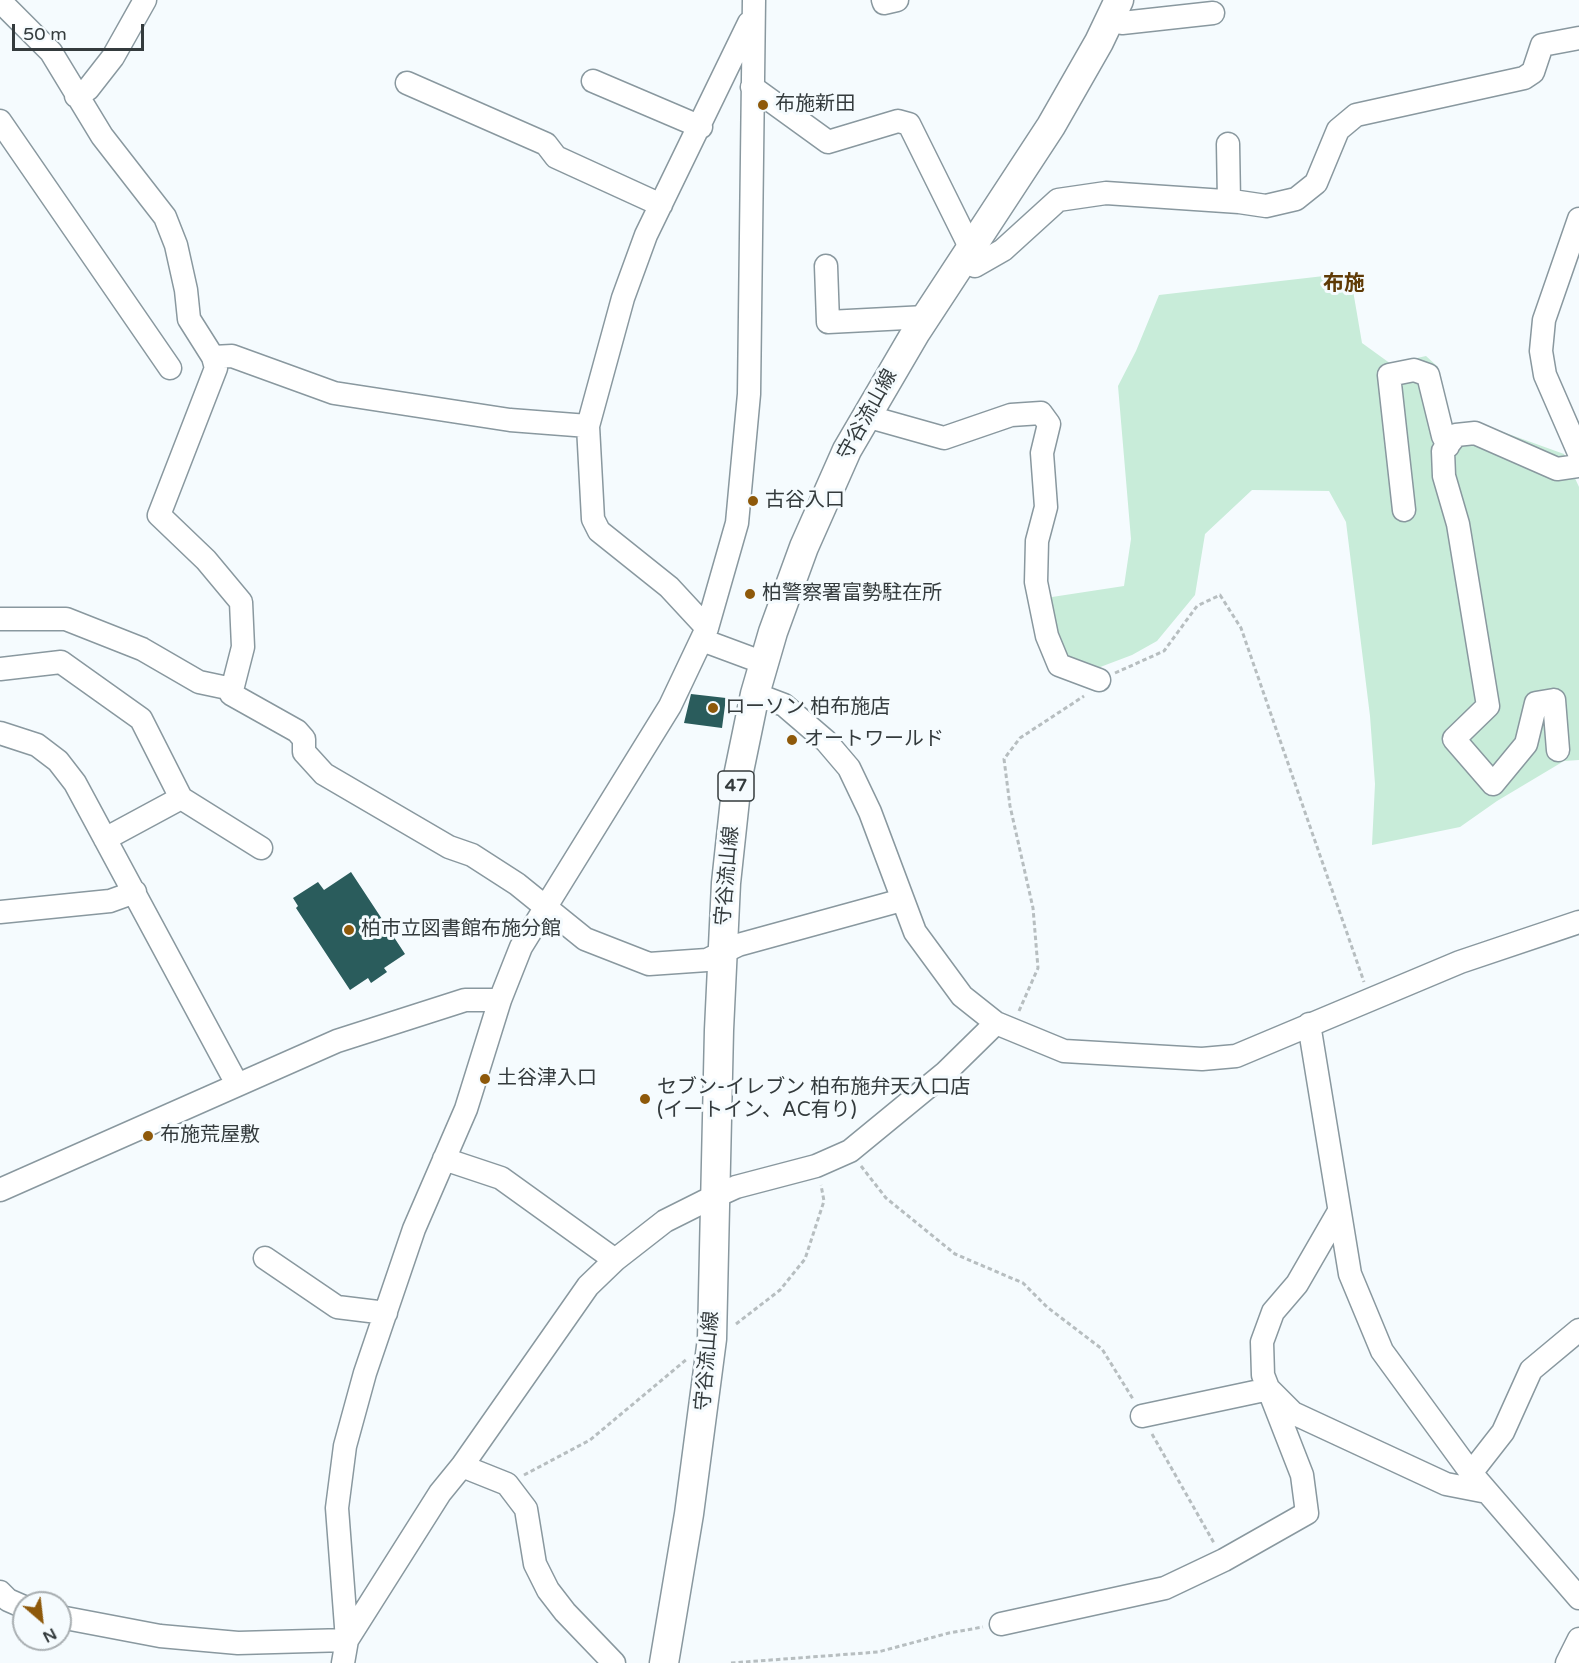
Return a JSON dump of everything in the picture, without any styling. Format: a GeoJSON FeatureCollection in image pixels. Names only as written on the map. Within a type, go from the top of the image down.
{"type":"FeatureCollection","features":[{"type":"Feature","properties":{"kind":"main road","name":"守谷流山線"},"geometry":{"type":"LineString","coordinates":[[664,1663],[707,1388],[712,1339],[722,952],[737,781],[755,694],[804,547],[826,493],[867,413],[926,317],[1051,126],[1114,10]]}},
{"type":"Feature","properties":{"kind":"street"},"geometry":{"type":"LineString","coordinates":[[76,96],[88,89],[113,57],[145,0]]}},
{"type":"Feature","properties":{"kind":"street"},"geometry":{"type":"LineString","coordinates":[[883,0],[884,3],[897,0]]}},
{"type":"Feature","properties":{"kind":"street"},"geometry":{"type":"LineString","coordinates":[[0,1],[51,52],[102,136],[165,217],[176,245],[189,320],[213,357],[216,368],[159,515],[206,560],[241,602],[243,647],[231,694],[297,731],[304,739],[304,752],[324,774],[449,847],[472,855],[546,907],[585,939],[649,964],[707,960],[738,945],[902,900]]}},
{"type":"Feature","properties":{"kind":"street"},"geometry":{"type":"LineString","coordinates":[[343,1663],[347,1640],[339,1497],[345,1446],[414,1229],[466,1108],[500,1000],[521,947],[651,739],[704,634],[737,523],[747,438],[753,8]]}},
{"type":"Feature","properties":{"kind":"street"},"geometry":{"type":"LineString","coordinates":[[753,8],[701,127],[661,205],[623,298],[588,426],[592,519],[599,531],[669,587],[704,634],[764,663]]}},
{"type":"Feature","properties":{"kind":"street"},"geometry":{"type":"LineString","coordinates":[[1114,10],[1122,23],[1213,13]]}},
{"type":"Feature","properties":{"kind":"street"},"geometry":{"type":"LineString","coordinates":[[752,87],[828,142],[898,120],[909,124],[975,266],[1003,250],[1058,200],[1107,193],[1229,201],[1266,206],[1296,199],[1316,183],[1338,130],[1356,115],[1524,78],[1533,72],[1542,45],[1579,38]]}},
{"type":"Feature","properties":{"kind":"street"},"geometry":{"type":"LineString","coordinates":[[593,81],[701,127]]}},
{"type":"Feature","properties":{"kind":"street"},"geometry":{"type":"LineString","coordinates":[[407,83],[546,144],[556,157],[661,205]]}},
{"type":"Feature","properties":{"kind":"street"},"geometry":{"type":"LineString","coordinates":[[0,121],[170,368]]}},
{"type":"Feature","properties":{"kind":"street"},"geometry":{"type":"LineString","coordinates":[[1228,144],[1229,201]]}},
{"type":"Feature","properties":{"kind":"street"},"geometry":{"type":"LineString","coordinates":[[1578,224],[1544,320],[1542,340],[1545,375],[1569,405],[1579,453]]}},
{"type":"Feature","properties":{"kind":"street"},"geometry":{"type":"LineString","coordinates":[[826,267],[828,322],[926,317]]}},
{"type":"Feature","properties":{"kind":"street"},"geometry":{"type":"LineString","coordinates":[[213,357],[232,356],[334,393],[510,420],[588,426]]}},
{"type":"Feature","properties":{"kind":"street"},"geometry":{"type":"LineString","coordinates":[[1404,510],[1389,375],[1414,370],[1428,375],[1443,436],[1448,446]]}},
{"type":"Feature","properties":{"kind":"street"},"geometry":{"type":"LineString","coordinates":[[867,413],[880,420],[944,438],[1011,415],[1041,413],[1048,424],[1042,453],[1046,507],[1037,541],[1036,582],[1047,636],[1059,665],[1099,680]]}},
{"type":"Feature","properties":{"kind":"street"},"geometry":{"type":"LineString","coordinates":[[1558,750],[1554,700],[1536,703],[1526,744],[1493,784],[1454,740],[1488,706],[1458,524],[1444,476],[1443,451],[1456,435],[1474,433],[1557,470],[1579,466]]}},
{"type":"Feature","properties":{"kind":"street"},"geometry":{"type":"LineString","coordinates":[[0,619],[66,619],[142,649],[199,682],[232,689]]}},
{"type":"Feature","properties":{"kind":"street"},"geometry":{"type":"LineString","coordinates":[[0,669],[61,662],[141,719],[181,798],[261,848]]}},
{"type":"Feature","properties":{"kind":"street"},"geometry":{"type":"LineString","coordinates":[[755,694],[784,705],[826,741],[849,768],[870,812],[915,932],[962,996],[1004,1026],[1064,1051],[1202,1059],[1236,1056],[1460,962],[1579,922]]}},
{"type":"Feature","properties":{"kind":"street"},"geometry":{"type":"LineString","coordinates":[[0,733],[37,745],[58,760],[75,783],[237,1084]]}},
{"type":"Feature","properties":{"kind":"street"},"geometry":{"type":"LineString","coordinates":[[105,838],[181,798]]}},
{"type":"Feature","properties":{"kind":"street"},"geometry":{"type":"LineString","coordinates":[[0,912],[110,901],[135,892]]}},
{"type":"Feature","properties":{"kind":"street"},"geometry":{"type":"LineString","coordinates":[[0,1190],[237,1084],[378,1026],[465,1000],[500,1000]]}},
{"type":"Feature","properties":{"kind":"street"},"geometry":{"type":"LineString","coordinates":[[1309,1024],[1338,1213],[1350,1274],[1382,1351],[1471,1473],[1579,1598]]}},
{"type":"Feature","properties":{"kind":"street"},"geometry":{"type":"LineString","coordinates":[[347,1640],[440,1493],[462,1466],[588,1286],[615,1260],[665,1221],[716,1196],[736,1187],[816,1166],[850,1151],[1004,1026]]}},
{"type":"Feature","properties":{"kind":"street"},"geometry":{"type":"LineString","coordinates":[[444,1159],[501,1178],[615,1260]]}},
{"type":"Feature","properties":{"kind":"street"},"geometry":{"type":"LineString","coordinates":[[1001,1624],[1165,1588],[1224,1560],[1307,1513],[1302,1475],[1263,1375],[1262,1342],[1273,1312],[1297,1284],[1338,1213]]}},
{"type":"Feature","properties":{"kind":"street"},"geometry":{"type":"LineString","coordinates":[[265,1258],[337,1307],[386,1313]]}},
{"type":"Feature","properties":{"kind":"street"},"geometry":{"type":"LineString","coordinates":[[1471,1473],[1503,1432],[1531,1370],[1579,1330]]}},
{"type":"Feature","properties":{"kind":"street"},"geometry":{"type":"LineString","coordinates":[[1142,1416],[1269,1389]]}},
{"type":"Feature","properties":{"kind":"street"},"geometry":{"type":"LineString","coordinates":[[1269,1389],[1293,1413],[1446,1484],[1487,1492]]}},
{"type":"Feature","properties":{"kind":"street"},"geometry":{"type":"LineString","coordinates":[[462,1466],[507,1484],[526,1509],[535,1564],[548,1590],[565,1612],[614,1663]]}},
{"type":"Feature","properties":{"kind":"street"},"geometry":{"type":"LineString","coordinates":[[0,1592],[12,1602]]}},
{"type":"Feature","properties":{"kind":"street"},"geometry":{"type":"LineString","coordinates":[[72,1619],[160,1636],[238,1643],[347,1640]]}},
{"type":"Feature","properties":{"kind":"street"},"geometry":{"type":"LineString","coordinates":[[1567,1663],[1579,1639]]}},
{"type":"Feature","properties":{"kind":"path"},"geometry":{"type":"LineString","coordinates":[[1004,1026],[1038,968],[1033,908],[1010,806],[1004,759],[1020,738],[1084,696],[1099,680],[1164,651],[1197,606],[1220,595],[1241,627],[1370,999]]}},
{"type":"Feature","properties":{"kind":"path"},"geometry":{"type":"LineString","coordinates":[[850,1151],[886,1198],[955,1254],[1023,1283],[1047,1307],[1102,1349],[1125,1382],[1224,1560]]}},
{"type":"Feature","properties":{"kind":"path"},"geometry":{"type":"LineString","coordinates":[[731,1663],[878,1652],[949,1633],[1001,1624]]}},
{"type":"Feature","properties":{"kind":"green space"},"geometry":{"type":"Polygon","coordinates":[[[1350,273],[1362,343],[1391,364],[1426,356],[1438,367],[1448,420],[1453,426],[1478,423],[1564,454],[1579,487],[1579,760],[1564,761],[1497,801],[1460,827],[1372,845],[1375,784],[1370,716],[1346,522],[1329,491],[1252,490],[1205,534],[1195,595],[1157,641],[1132,655],[1095,669],[1068,659],[1052,623],[1052,597],[1124,586],[1131,539],[1118,386],[1136,351],[1159,295],[1350,273]]]}},
{"type":"Feature","properties":{"kind":"building"},"geometry":{"type":"Polygon","coordinates":[[[691,694],[726,698],[722,728],[684,723],[691,694]]]}},
{"type":"Feature","properties":{"kind":"building"},"geometry":{"type":"Polygon","coordinates":[[[351,872],[405,954],[384,968],[387,972],[371,983],[368,978],[350,990],[296,908],[298,906],[293,898],[318,882],[324,890],[351,872]]]}},
{"type":"Feature","properties":{"kind":"place","name":"布施新田"},"geometry":{"type":"Point","coordinates":[763,105]}},
{"type":"Feature","properties":{"kind":"place","name":"古谷入口"},"geometry":{"type":"Point","coordinates":[753,501]}},
{"type":"Feature","properties":{"kind":"place","name":"柏警察署富勢駐在所"},"geometry":{"type":"Point","coordinates":[750,594]}},
{"type":"Feature","properties":{"kind":"place","name":"ローソン 柏布施店"},"geometry":{"type":"Point","coordinates":[713,708]}},
{"type":"Feature","properties":{"kind":"place","name":"オートワールド"},"geometry":{"type":"Point","coordinates":[792,740]}},
{"type":"Feature","properties":{"kind":"place","name":"柏市立図書館布施分館"},"geometry":{"type":"Point","coordinates":[349,930]}},
{"type":"Feature","properties":{"kind":"place","name":"土谷津入口"},"geometry":{"type":"Point","coordinates":[485,1079]}},
{"type":"Feature","properties":{"kind":"place","name":"セブン-イレブン 柏布施弁天入口店 (イートイン、AC有り)"},"geometry":{"type":"Point","coordinates":[645,1099]}},
{"type":"Feature","properties":{"kind":"place","name":"布施荒屋敷"},"geometry":{"type":"Point","coordinates":[148,1136]}},
{"type":"Feature","properties":{"kind":"district","name":"布施"},"geometry":{"type":"Point","coordinates":[1344,284]}}]}
